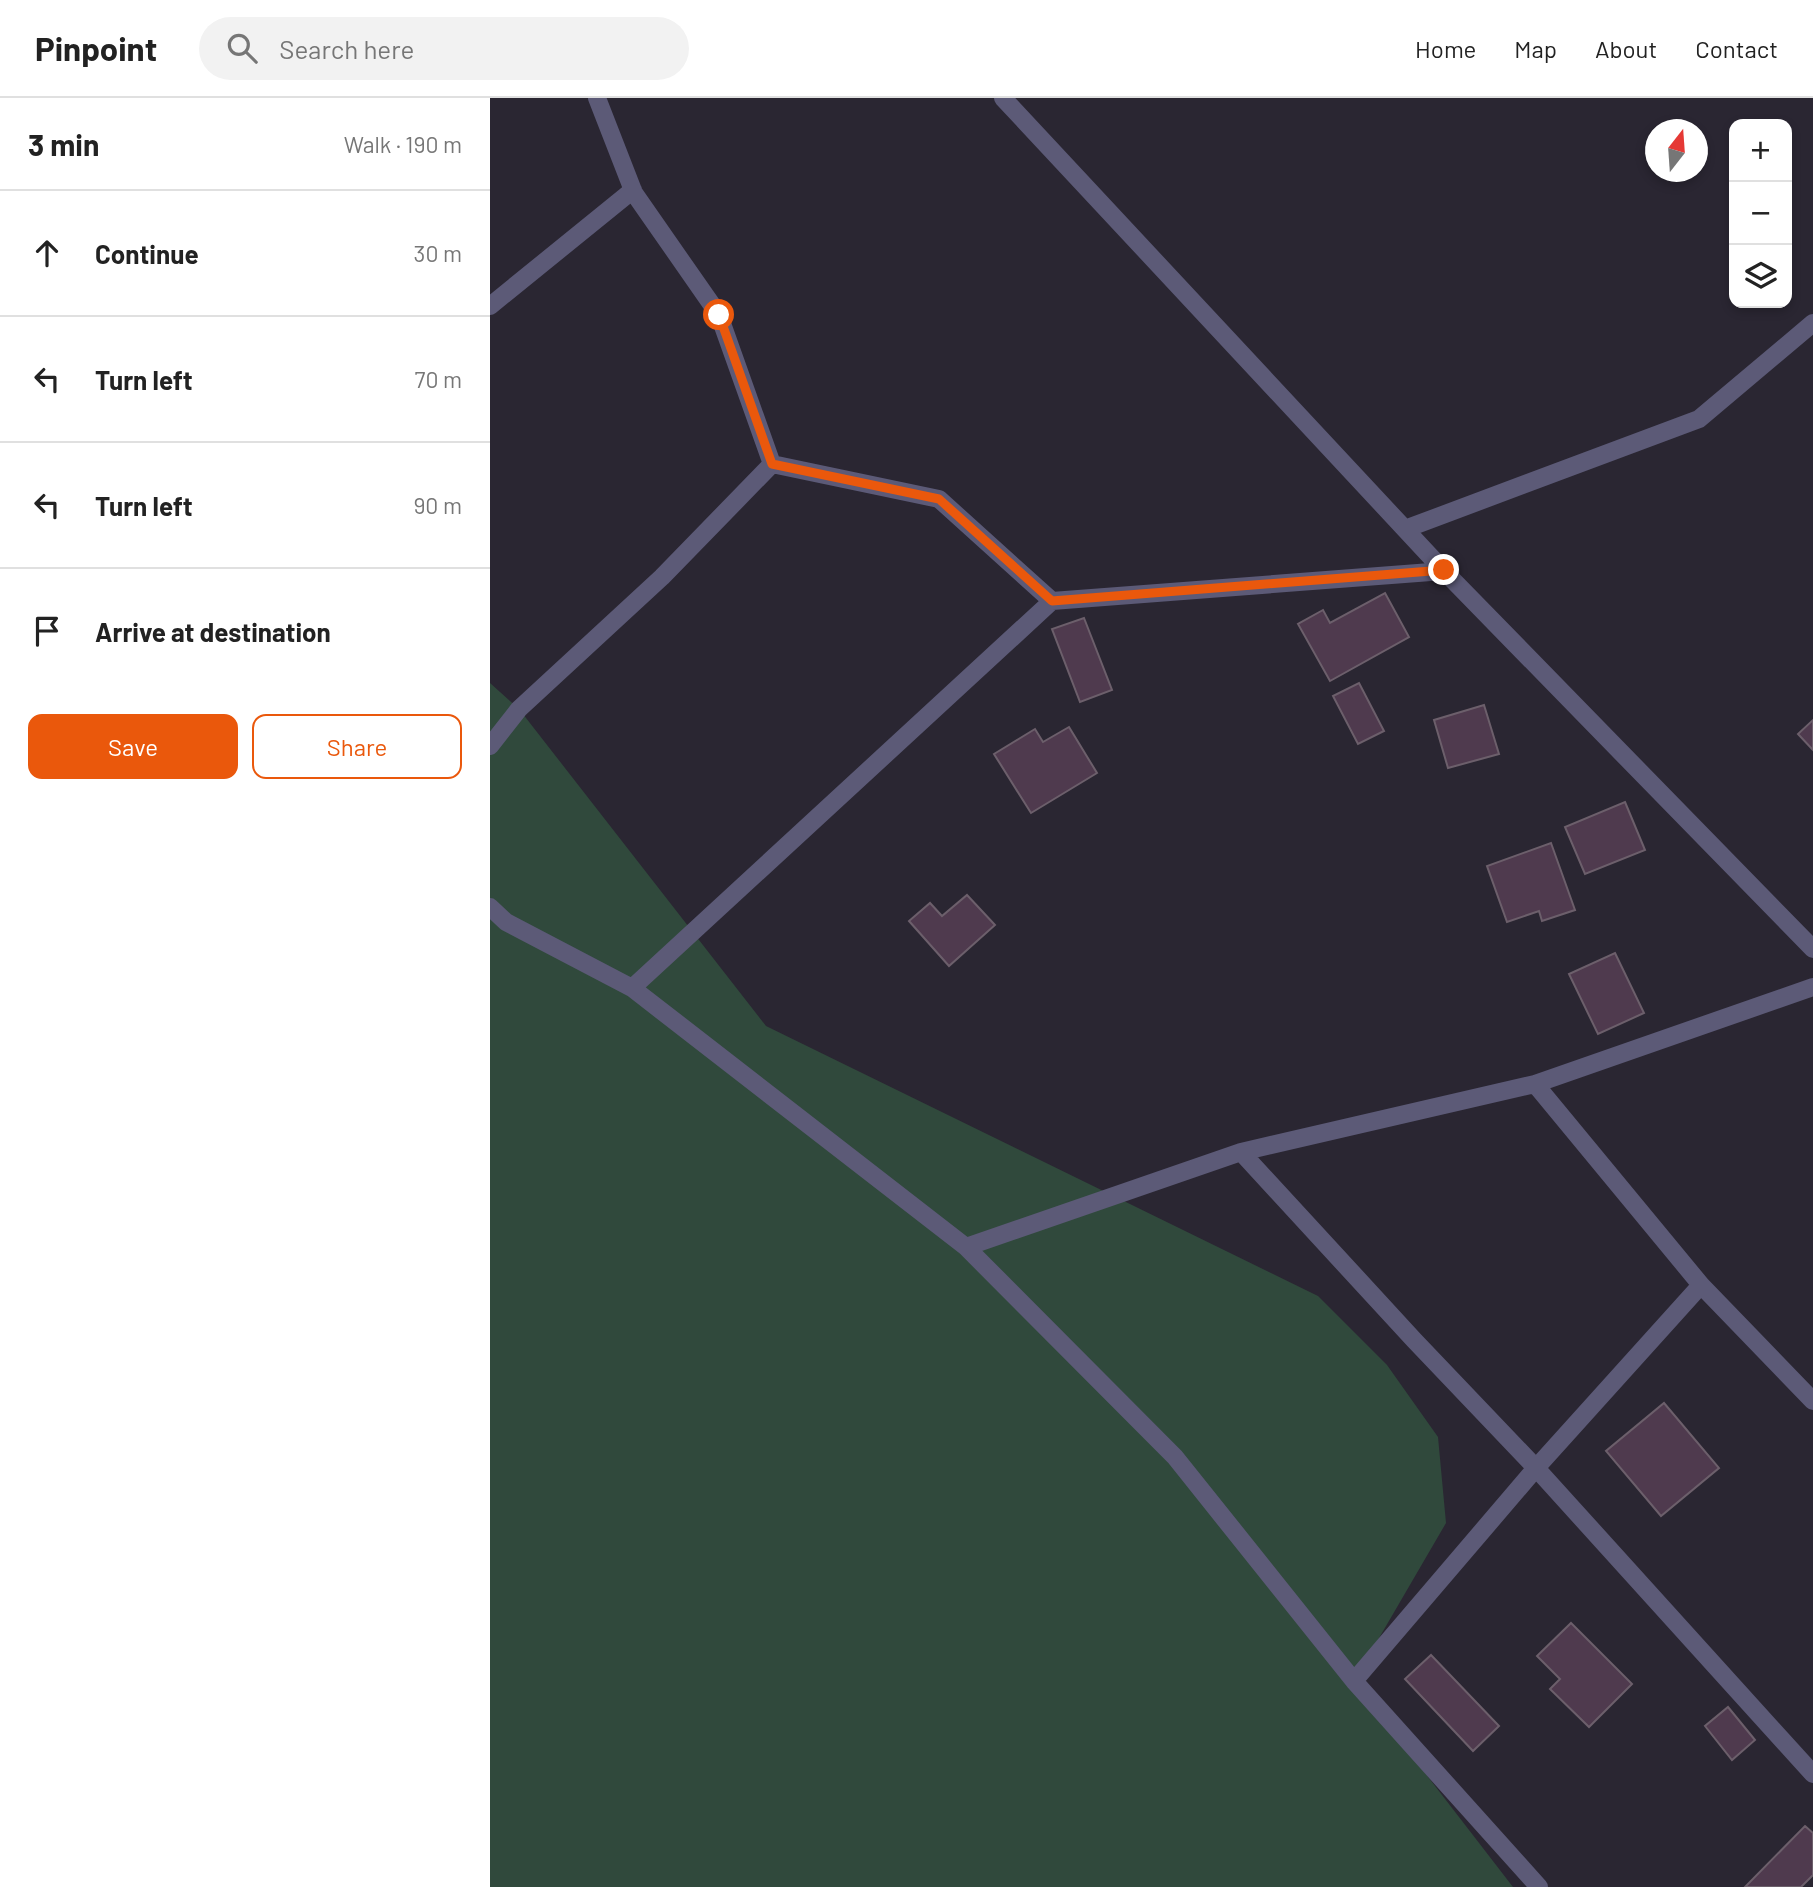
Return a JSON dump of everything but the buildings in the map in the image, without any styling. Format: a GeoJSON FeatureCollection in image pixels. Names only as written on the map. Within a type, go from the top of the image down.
{"type":"FeatureCollection","features":[{"type":"Feature","properties":{"kind":"street"},"geometry":{"type":"LineString","coordinates":[[597,98],[633,190],[719,315],[772,464]]}},
{"type":"Feature","properties":{"kind":"street"},"geometry":{"type":"LineString","coordinates":[[1003,98],[1444,570],[1813,948]]}},
{"type":"Feature","properties":{"kind":"street"},"geometry":{"type":"LineString","coordinates":[[490,306],[633,190]]}},
{"type":"Feature","properties":{"kind":"street"},"geometry":{"type":"LineString","coordinates":[[1405,529],[1699,419],[1813,323]]}},
{"type":"Feature","properties":{"kind":"street"},"geometry":{"type":"LineString","coordinates":[[772,464],[939,499],[1052,601]]}},
{"type":"Feature","properties":{"kind":"street"},"geometry":{"type":"LineString","coordinates":[[490,746],[519,709],[662,577],[772,464]]}},
{"type":"Feature","properties":{"kind":"street"},"geometry":{"type":"LineString","coordinates":[[632,988],[1052,601],[1444,570]]}},
{"type":"Feature","properties":{"kind":"street"},"geometry":{"type":"LineString","coordinates":[[490,907],[506,922],[632,988],[966,1247],[1175,1457],[1354,1681],[1539,1887]]}},
{"type":"Feature","properties":{"kind":"street"},"geometry":{"type":"LineString","coordinates":[[966,1247],[1241,1152],[1535,1084],[1813,987]]}},
{"type":"Feature","properties":{"kind":"street"},"geometry":{"type":"LineString","coordinates":[[1535,1084],[1701,1285],[1813,1401]]}},
{"type":"Feature","properties":{"kind":"street"},"geometry":{"type":"LineString","coordinates":[[1241,1152],[1536,1468],[1813,1774]]}},
{"type":"Feature","properties":{"kind":"street"},"geometry":{"type":"LineString","coordinates":[[1354,1681],[1536,1468],[1701,1285]]}},
{"type":"Feature","properties":{"kind":"green space"},"geometry":{"type":"Polygon","coordinates":[[[490,683],[519,709],[766,1026],[1318,1296],[1387,1365],[1438,1437],[1446,1523],[1354,1681],[1513,1887],[490,1887],[490,683]]]}},
{"type":"Feature","properties":{"kind":"route"},"geometry":{"type":"LineString","coordinates":[[719,315],[772,464],[939,499],[1052,601],[1444,570]]}}]}
